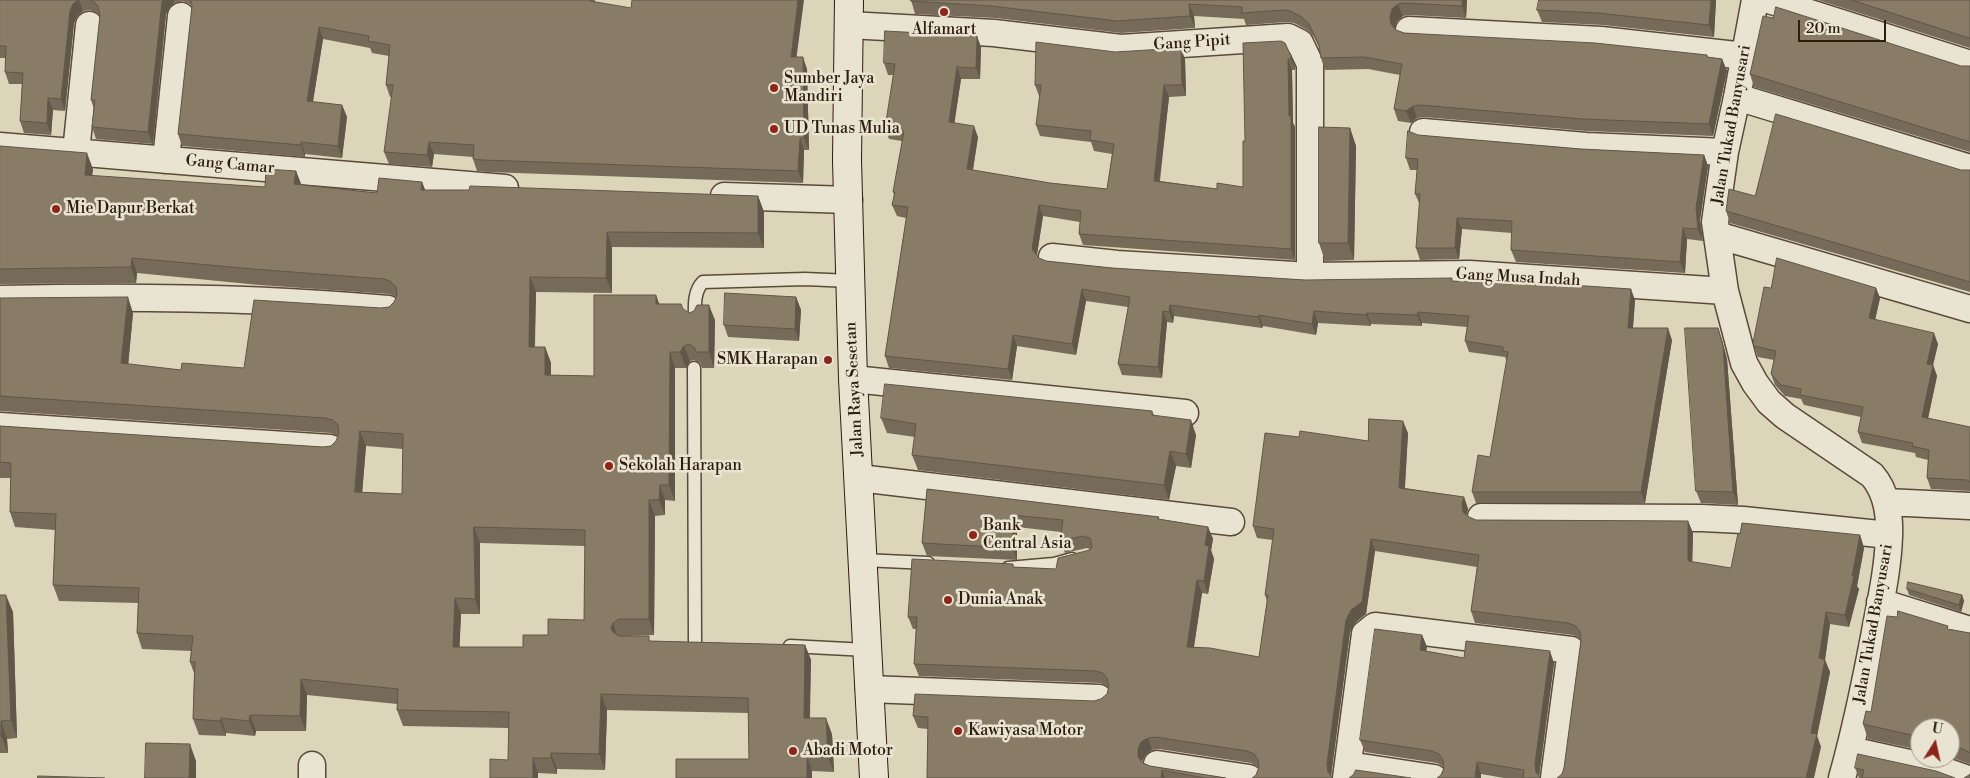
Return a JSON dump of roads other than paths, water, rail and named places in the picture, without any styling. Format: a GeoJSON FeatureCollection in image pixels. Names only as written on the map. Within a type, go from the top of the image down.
{"type":"FeatureCollection","features":[{"type":"Feature","properties":{"kind":"main road","name":"Jalan Raya Sesetan"},"geometry":{"type":"LineString","coordinates":[[849,13],[847,160],[853,379],[874,778]]}},
{"type":"Feature","properties":{"kind":"street","name":"Jalan Tukad Banyusari"},"geometry":{"type":"LineString","coordinates":[[1755,0],[1737,97],[1724,152],[1715,222],[1725,291],[1744,363],[1755,383],[1769,402],[1792,421],[1872,476],[1879,484],[1886,502],[1889,535],[1880,602],[1850,750],[1842,778]]}},
{"type":"Feature","properties":{"kind":"street"},"geometry":{"type":"LineString","coordinates":[[1769,0],[1970,64]]}},
{"type":"Feature","properties":{"kind":"street","name":"Gang Pipit"},"geometry":{"type":"LineString","coordinates":[[849,13],[1121,48],[1288,37],[1300,43],[1310,64],[1310,276]]}},
{"type":"Feature","properties":{"kind":"street"},"geometry":{"type":"LineString","coordinates":[[166,160],[181,16]]}},
{"type":"Feature","properties":{"kind":"street"},"geometry":{"type":"LineString","coordinates":[[76,152],[89,25]]}},
{"type":"Feature","properties":{"kind":"street"},"geometry":{"type":"LineString","coordinates":[[1409,30],[1601,40],[1745,56]]}},
{"type":"Feature","properties":{"kind":"street"},"geometry":{"type":"LineString","coordinates":[[1737,97],[1970,168]]}},
{"type":"Feature","properties":{"kind":"street"},"geometry":{"type":"LineString","coordinates":[[1423,132],[1586,146],[1724,152]]}},
{"type":"Feature","properties":{"kind":"street","name":"Gang Camar"},"geometry":{"type":"LineString","coordinates":[[0,146],[486,187],[525,188]]}},
{"type":"Feature","properties":{"kind":"street"},"geometry":{"type":"LineString","coordinates":[[703,195],[849,200]]}},
{"type":"Feature","properties":{"kind":"street"},"geometry":{"type":"LineString","coordinates":[[1717,235],[1970,308]]}},
{"type":"Feature","properties":{"kind":"street","name":"Gang Musa Indah"},"geometry":{"type":"LineString","coordinates":[[1052,257],[1117,264],[1310,276],[1470,274],[1725,291]]}},
{"type":"Feature","properties":{"kind":"street"},"geometry":{"type":"LineString","coordinates":[[0,299],[275,301],[388,308]]}},
{"type":"Feature","properties":{"kind":"street"},"geometry":{"type":"LineString","coordinates":[[853,379],[1185,413]]}},
{"type":"Feature","properties":{"kind":"street"},"geometry":{"type":"LineString","coordinates":[[0,426],[330,448]]}},
{"type":"Feature","properties":{"kind":"street"},"geometry":{"type":"LineString","coordinates":[[859,478],[1231,522]]}},
{"type":"Feature","properties":{"kind":"street"},"geometry":{"type":"LineString","coordinates":[[1886,502],[1970,506]]}},
{"type":"Feature","properties":{"kind":"street"},"geometry":{"type":"LineString","coordinates":[[1481,517],[1702,518],[1743,520],[1889,535]]}},
{"type":"Feature","properties":{"kind":"street"},"geometry":{"type":"LineString","coordinates":[[1880,602],[1970,630]]}},
{"type":"Feature","properties":{"kind":"street"},"geometry":{"type":"LineString","coordinates":[[1434,778],[1347,771],[1365,634],[1375,626],[1571,650],[1554,778]]}},
{"type":"Feature","properties":{"kind":"street"},"geometry":{"type":"LineString","coordinates":[[869,689],[1098,698]]}},
{"type":"Feature","properties":{"kind":"street"},"geometry":{"type":"LineString","coordinates":[[1850,750],[1945,771],[1965,778]]}},
{"type":"Feature","properties":{"kind":"street"},"geometry":{"type":"LineString","coordinates":[[1157,764],[1249,778]]}},
{"type":"Feature","properties":{"kind":"lane"},"geometry":{"type":"LineString","coordinates":[[695,320],[696,294],[698,287],[703,282],[805,279],[851,281]]}},
{"type":"Feature","properties":{"kind":"lane"},"geometry":{"type":"LineString","coordinates":[[694,368],[694,643]]}},
{"type":"Feature","properties":{"kind":"lane"},"geometry":{"type":"LineString","coordinates":[[994,567],[1034,566],[1080,558]]}},
{"type":"Feature","properties":{"kind":"lane"},"geometry":{"type":"LineString","coordinates":[[863,560],[938,564]]}},
{"type":"Feature","properties":{"kind":"lane"},"geometry":{"type":"LineString","coordinates":[[780,646],[867,650]]}},
{"type":"Feature","properties":{"kind":"place","name":"Alfamart"},"geometry":{"type":"Point","coordinates":[944,12]}},
{"type":"Feature","properties":{"kind":"place","name":"Sumber Jaya Mandiri"},"geometry":{"type":"Point","coordinates":[774,88]}},
{"type":"Feature","properties":{"kind":"place","name":"UD Tunas Mulia"},"geometry":{"type":"Point","coordinates":[774,129]}},
{"type":"Feature","properties":{"kind":"place","name":"Mie Dapur Berkat"},"geometry":{"type":"Point","coordinates":[56,209]}},
{"type":"Feature","properties":{"kind":"place","name":"SMK Harapan"},"geometry":{"type":"Point","coordinates":[828,360]}},
{"type":"Feature","properties":{"kind":"place","name":"Sekolah Harapan"},"geometry":{"type":"Point","coordinates":[609,466]}},
{"type":"Feature","properties":{"kind":"place","name":"Bank Central Asia"},"geometry":{"type":"Point","coordinates":[973,535]}},
{"type":"Feature","properties":{"kind":"place","name":"Dunia Anak"},"geometry":{"type":"Point","coordinates":[948,600]}},
{"type":"Feature","properties":{"kind":"place","name":"Kawiyasa Motor"},"geometry":{"type":"Point","coordinates":[958,731]}},
{"type":"Feature","properties":{"kind":"place","name":"Abadi Motor"},"geometry":{"type":"Point","coordinates":[793,751]}}]}
